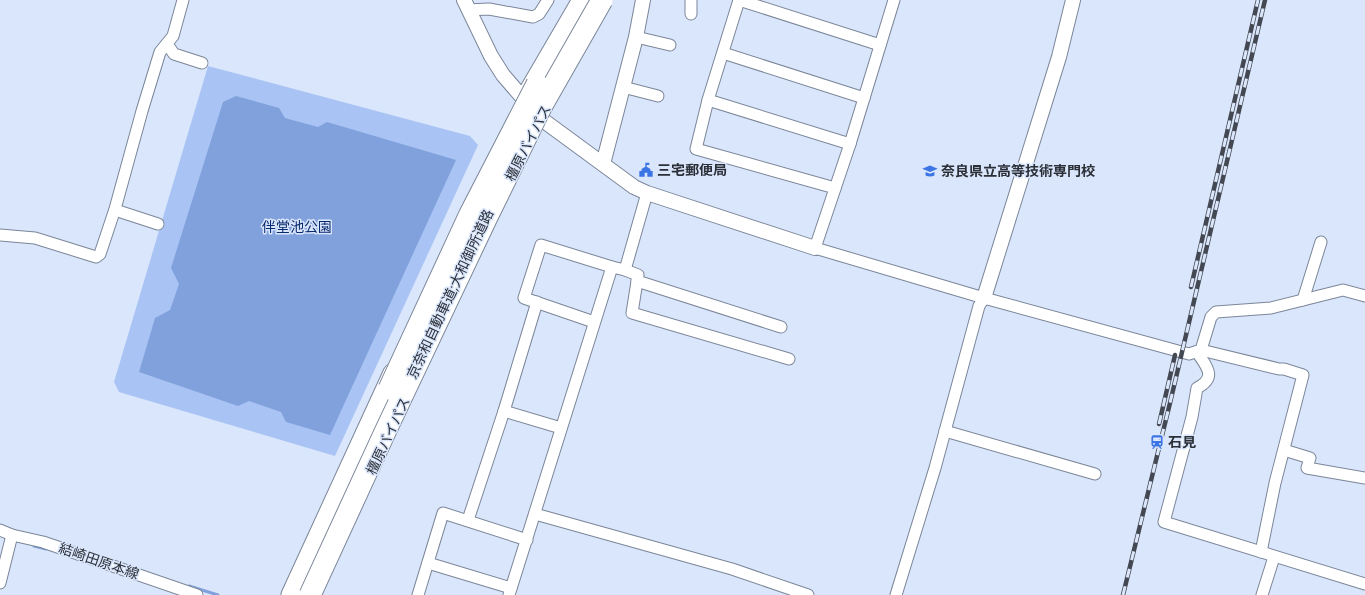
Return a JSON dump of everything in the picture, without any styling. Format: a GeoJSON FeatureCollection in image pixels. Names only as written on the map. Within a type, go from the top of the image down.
{"type":"FeatureCollection","features":[{"type":"Feature","properties":{"kind":"highway","name":"橿原バイパス"},"geometry":{"type":"LineString","coordinates":[[291,595],[464,218],[524,100],[582,0]]}},
{"type":"Feature","properties":{"kind":"highway","name":"京奈和自動車道;大和御所道路"},"geometry":{"type":"LineString","coordinates":[[295,595],[470,214],[528,100],[585,0]]}},
{"type":"Feature","properties":{"kind":"highway","name":"京奈和自動車道;大和御所道路"},"geometry":{"type":"LineString","coordinates":[[310,595],[388,425],[537,114],[602,0]]}},
{"type":"Feature","properties":{"kind":"highway","name":"橿原バイパス"},"geometry":{"type":"LineString","coordinates":[[314,595],[482,236],[540,118],[607,0]]}},
{"type":"Feature","properties":{"kind":"street"},"geometry":{"type":"LineString","coordinates":[[0,235],[34,238],[96,257],[100,254],[115,210],[160,52],[173,36],[183,0]]}},
{"type":"Feature","properties":{"kind":"street"},"geometry":{"type":"LineString","coordinates":[[466,5],[533,17],[539,14],[548,0]]}},
{"type":"Feature","properties":{"kind":"street"},"geometry":{"type":"LineString","coordinates":[[603,164],[636,36],[642,0]]}},
{"type":"Feature","properties":{"kind":"street"},"geometry":{"type":"LineString","coordinates":[[691,0],[691,14]]}},
{"type":"Feature","properties":{"kind":"street"},"geometry":{"type":"LineString","coordinates":[[835,188],[696,149],[708,100],[739,0],[880,45]]}},
{"type":"Feature","properties":{"kind":"street"},"geometry":{"type":"LineString","coordinates":[[815,248],[850,144],[894,0]]}},
{"type":"Feature","properties":{"kind":"street"},"geometry":{"type":"LineString","coordinates":[[896,595],[945,431],[979,306],[984,298],[989,284],[1059,57],[1073,0]]}},
{"type":"Feature","properties":{"kind":"street"},"geometry":{"type":"LineString","coordinates":[[466,5],[491,56],[503,75],[540,118],[634,187],[647,193],[815,248],[984,298],[1190,354],[1199,351],[1284,369],[1303,375],[1275,483],[1261,552]]}},
{"type":"Feature","properties":{"kind":"street"},"geometry":{"type":"LineString","coordinates":[[636,36],[670,45]]}},
{"type":"Feature","properties":{"kind":"street"},"geometry":{"type":"LineString","coordinates":[[167,44],[174,54],[202,63]]}},
{"type":"Feature","properties":{"kind":"street"},"geometry":{"type":"LineString","coordinates":[[723,53],[864,98]]}},
{"type":"Feature","properties":{"kind":"street"},"geometry":{"type":"LineString","coordinates":[[623,87],[658,96]]}},
{"type":"Feature","properties":{"kind":"street"},"geometry":{"type":"LineString","coordinates":[[708,100],[850,144]]}},
{"type":"Feature","properties":{"kind":"street"},"geometry":{"type":"LineString","coordinates":[[626,270],[647,193]]}},
{"type":"Feature","properties":{"kind":"street"},"geometry":{"type":"LineString","coordinates":[[115,210],[158,224]]}},
{"type":"Feature","properties":{"kind":"street"},"geometry":{"type":"LineString","coordinates":[[1303,300],[1321,242]]}},
{"type":"Feature","properties":{"kind":"street"},"geometry":{"type":"LineString","coordinates":[[594,322],[524,298],[540,244],[638,275],[632,313],[789,359]]}},
{"type":"Feature","properties":{"kind":"street"},"geometry":{"type":"LineString","coordinates":[[428,563],[510,592],[612,267]]}},
{"type":"Feature","properties":{"kind":"street"},"geometry":{"type":"LineString","coordinates":[[637,281],[781,327]]}},
{"type":"Feature","properties":{"kind":"street"},"geometry":{"type":"LineString","coordinates":[[1365,296],[1342,290],[1271,308],[1216,312],[1211,317],[1199,351],[1207,365],[1208,376],[1204,384],[1197,388],[1192,417],[1164,522],[1365,584]]}},
{"type":"Feature","properties":{"kind":"street"},"geometry":{"type":"LineString","coordinates":[[468,520],[504,411],[537,302]]}},
{"type":"Feature","properties":{"kind":"street"},"geometry":{"type":"LineString","coordinates":[[504,411],[561,428]]}},
{"type":"Feature","properties":{"kind":"street"},"geometry":{"type":"LineString","coordinates":[[945,431],[1095,474]]}},
{"type":"Feature","properties":{"kind":"street"},"geometry":{"type":"LineString","coordinates":[[1284,450],[1310,458],[1307,468],[1365,478]]}},
{"type":"Feature","properties":{"kind":"street"},"geometry":{"type":"LineString","coordinates":[[418,595],[443,513],[527,540]]}},
{"type":"Feature","properties":{"kind":"street"},"geometry":{"type":"LineString","coordinates":[[535,514],[732,569],[808,595]]}},
{"type":"Feature","properties":{"kind":"street","name":"結崎田原本線"},"geometry":{"type":"LineString","coordinates":[[0,530],[12,538],[43,542],[197,595]]}},
{"type":"Feature","properties":{"kind":"street"},"geometry":{"type":"LineString","coordinates":[[0,583],[12,538]]}},
{"type":"Feature","properties":{"kind":"street"},"geometry":{"type":"LineString","coordinates":[[1262,595],[1274,557]]}},
{"type":"Feature","properties":{"kind":"green space","name":"伴堂池公園"},"geometry":{"type":"Polygon","coordinates":[[[208,66],[470,136],[478,145],[335,456],[119,392],[114,382],[208,66]]]}},
{"type":"Feature","properties":{"kind":"shaded area","name":"伴堂池公園"},"geometry":{"type":"Polygon","coordinates":[[[236,96],[279,108],[285,118],[318,127],[327,122],[456,160],[330,435],[286,422],[281,412],[249,401],[238,406],[139,372],[155,318],[170,310],[179,284],[171,268],[223,102],[236,96]]]}},
{"type":"Feature","properties":{"kind":"waterway"},"geometry":{"type":"LineString","coordinates":[[34,546],[46,549]]}},
{"type":"Feature","properties":{"kind":"waterway"},"geometry":{"type":"LineString","coordinates":[[189,586],[218,595]]}},
{"type":"Feature","properties":{"kind":"railway"},"geometry":{"type":"LineString","coordinates":[[1191,287],[1258,0]]}},
{"type":"Feature","properties":{"kind":"railway"},"geometry":{"type":"LineString","coordinates":[[1123,595],[1265,0]]}},
{"type":"Feature","properties":{"kind":"railway"},"geometry":{"type":"LineString","coordinates":[[1159,424],[1175,355]]}},
{"type":"Feature","properties":{"kind":"place","name":"三宅郵便局"},"geometry":{"type":"Point","coordinates":[646,170]}},
{"type":"Feature","properties":{"kind":"place","name":"奈良県立高等技術専門校"},"geometry":{"type":"Point","coordinates":[930,171]}},
{"type":"Feature","properties":{"kind":"place","name":"石見"},"geometry":{"type":"Point","coordinates":[1157,442]}}]}
